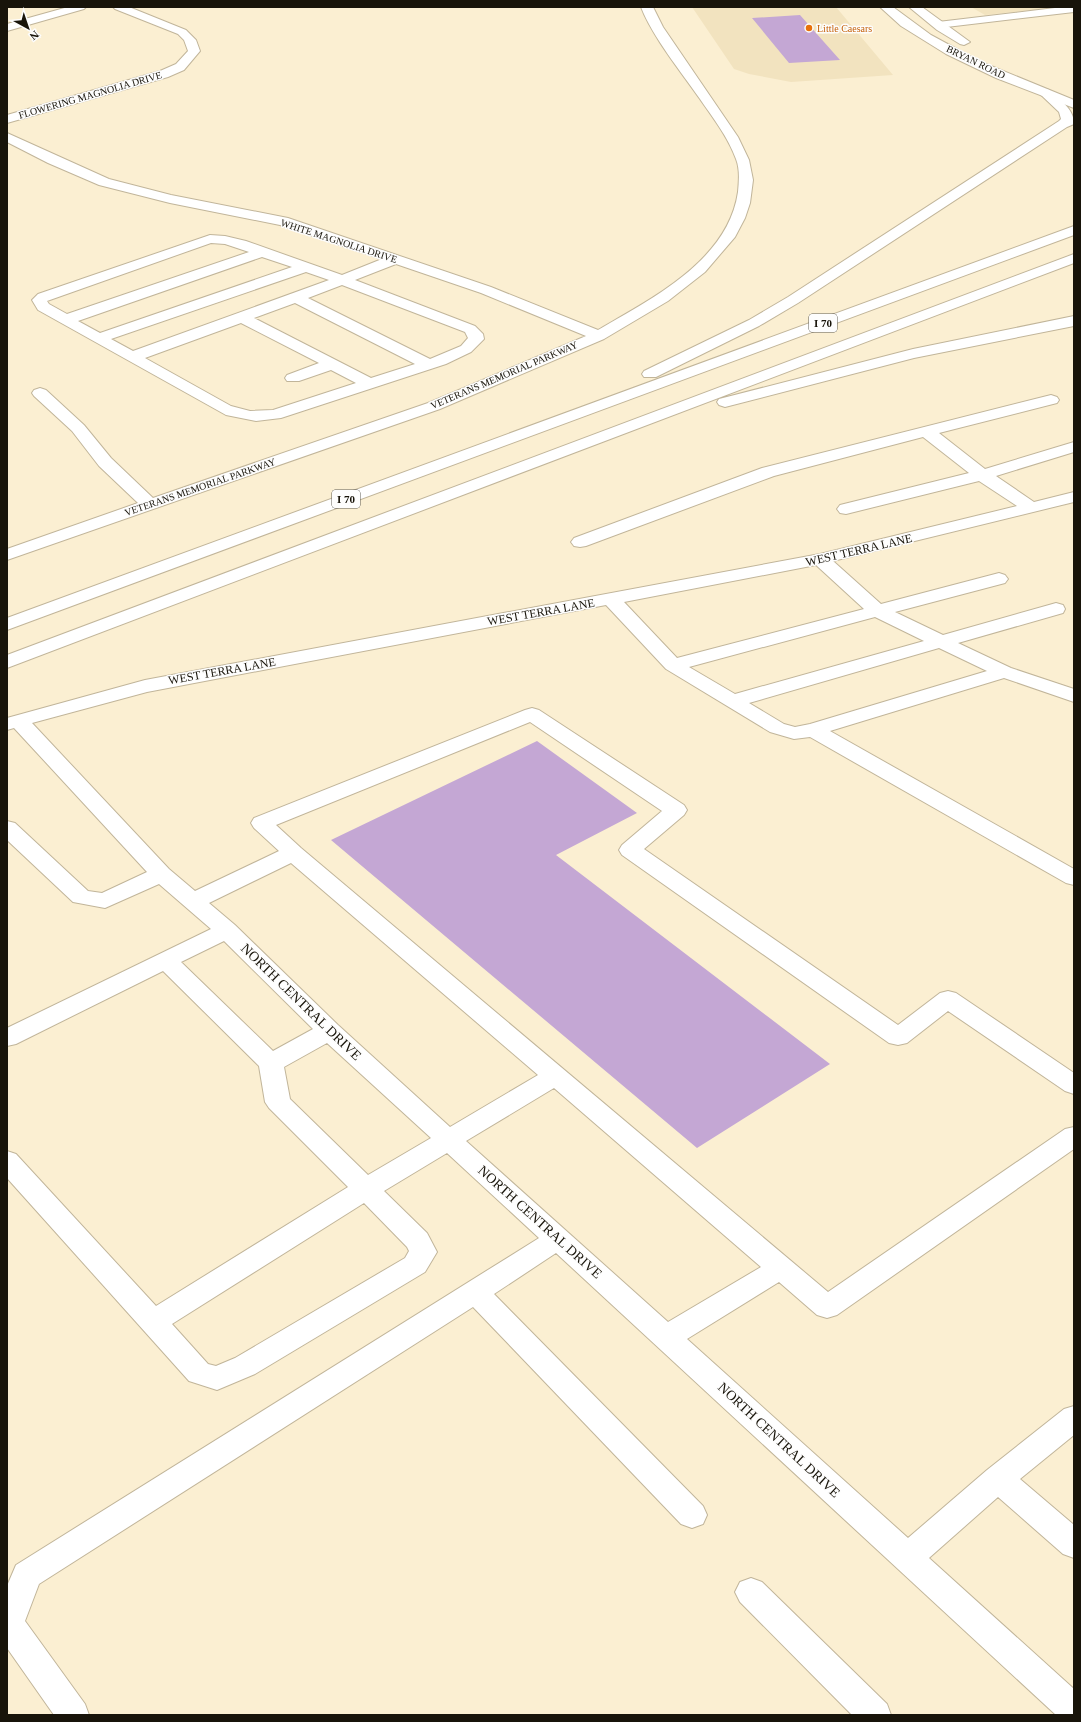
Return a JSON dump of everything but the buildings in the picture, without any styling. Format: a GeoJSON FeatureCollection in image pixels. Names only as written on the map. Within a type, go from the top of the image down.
{"type":"FeatureCollection","features":[{"type":"Feature","properties":{"kind":"main road"},"geometry":{"type":"LineString","coordinates":[[7,28],[80,7]]}},
{"type":"Feature","properties":{"kind":"main road","name":"FLOWERING MAGNOLIA DRIVE"},"geometry":{"type":"LineString","coordinates":[[7,119],[164,74],[180,67],[189,59],[194,50],[193,43],[182,32],[119,7]]}},
{"type":"Feature","properties":{"kind":"main road","name":"VETERANS MEMORIAL PARKWAY"},"geometry":{"type":"LineString","coordinates":[[7,555],[434,406],[598,336],[663,298],[700,269],[730,234],[738,218],[746,191],[745,170],[739,150],[657,27],[647,7]]}},
{"type":"Feature","properties":{"kind":"main road","name":"BRYAN ROAD"},"geometry":{"type":"LineString","coordinates":[[886,7],[898,17],[937,43],[987,68],[1074,104]]}},
{"type":"Feature","properties":{"kind":"main road","name":"BRYAN ROAD"},"geometry":{"type":"LineString","coordinates":[[915,7],[938,25],[974,48]]}},
{"type":"Feature","properties":{"kind":"main road"},"geometry":{"type":"LineString","coordinates":[[999,7],[1014,17]]}},
{"type":"Feature","properties":{"kind":"main road"},"geometry":{"type":"LineString","coordinates":[[938,25],[1074,9]]}},
{"type":"Feature","properties":{"kind":"main road"},"geometry":{"type":"LineString","coordinates":[[571,416],[666,366],[754,323],[1069,122],[1065,112],[1045,93]]}},
{"type":"Feature","properties":{"kind":"main road","name":"WHITE MAGNOLIA DRIVE"},"geometry":{"type":"LineString","coordinates":[[7,137],[53,160],[104,182],[170,199],[283,221],[486,290],[598,336]]}},
{"type":"Feature","properties":{"kind":"main road","name":"I 70"},"geometry":{"type":"LineString","coordinates":[[7,624],[1074,230]]}},
{"type":"Feature","properties":{"kind":"main road"},"geometry":{"type":"LineString","coordinates":[[210,239],[218,239],[262,252],[306,267],[470,329],[475,334],[476,339],[474,343],[466,349],[429,365],[275,415],[249,416],[238,415],[225,409],[138,354],[99,338],[66,320],[44,307],[39,300],[43,297],[210,239]]}},
{"type":"Feature","properties":{"kind":"main road"},"geometry":{"type":"LineString","coordinates":[[66,320],[262,252]]}},
{"type":"Feature","properties":{"kind":"main road","name":"I 70"},"geometry":{"type":"LineString","coordinates":[[7,662],[1074,258]]}},
{"type":"Feature","properties":{"kind":"main road"},"geometry":{"type":"LineString","coordinates":[[138,354],[158,352],[343,281],[396,259]]}},
{"type":"Feature","properties":{"kind":"main road"},"geometry":{"type":"LineString","coordinates":[[99,338],[306,267]]}},
{"type":"Feature","properties":{"kind":"main road"},"geometry":{"type":"LineString","coordinates":[[296,298],[429,365]]}},
{"type":"Feature","properties":{"kind":"main road"},"geometry":{"type":"LineString","coordinates":[[244,318],[370,384]]}},
{"type":"Feature","properties":{"kind":"main road"},"geometry":{"type":"LineString","coordinates":[[585,442],[713,406],[914,354],[1074,321]]}},
{"type":"Feature","properties":{"kind":"main road"},"geometry":{"type":"LineString","coordinates":[[293,378],[332,364]]}},
{"type":"Feature","properties":{"kind":"main road"},"geometry":{"type":"LineString","coordinates":[[40,393],[78,428],[105,462],[150,505]]}},
{"type":"Feature","properties":{"kind":"main road"},"geometry":{"type":"LineString","coordinates":[[580,542],[768,472],[1051,400]]}},
{"type":"Feature","properties":{"kind":"main road"},"geometry":{"type":"LineString","coordinates":[[926,431],[982,475],[1032,508]]}},
{"type":"Feature","properties":{"kind":"main road"},"geometry":{"type":"LineString","coordinates":[[846,509],[982,475],[1074,448]]}},
{"type":"Feature","properties":{"kind":"main road","name":"WEST TERRA LANE"},"geometry":{"type":"LineString","coordinates":[[12,722],[145,686],[820,559],[1074,497]]}},
{"type":"Feature","properties":{"kind":"main road"},"geometry":{"type":"LineString","coordinates":[[820,559],[879,612],[1004,672],[1074,696]]}},
{"type":"Feature","properties":{"kind":"main road"},"geometry":{"type":"LineString","coordinates":[[672,665],[879,612],[999,579]]}},
{"type":"Feature","properties":{"kind":"main road"},"geometry":{"type":"LineString","coordinates":[[611,599],[672,665],[777,728],[794,733],[813,730],[1004,672]]}},
{"type":"Feature","properties":{"kind":"main road"},"geometry":{"type":"LineString","coordinates":[[733,701],[1056,609]]}},
{"type":"Feature","properties":{"kind":"main road"},"geometry":{"type":"LineString","coordinates":[[1074,1085],[948,999],[898,1037],[630,850],[676,810],[532,714],[262,823],[293,853],[827,1307],[1074,1136]]}},
{"type":"Feature","properties":{"kind":"main road","name":"NORTH CENTRAL DRIVE"},"geometry":{"type":"LineString","coordinates":[[12,722],[161,874],[227,930],[329,1031],[1074,1710]]}},
{"type":"Feature","properties":{"kind":"main road"},"geometry":{"type":"LineString","coordinates":[[813,730],[1074,878]]}},
{"type":"Feature","properties":{"kind":"main road"},"geometry":{"type":"LineString","coordinates":[[7,828],[81,897],[106,901],[161,874]]}},
{"type":"Feature","properties":{"kind":"main road"},"geometry":{"type":"LineString","coordinates":[[194,901],[293,853]]}},
{"type":"Feature","properties":{"kind":"main road"},"geometry":{"type":"LineString","coordinates":[[7,1038],[227,930]]}},
{"type":"Feature","properties":{"kind":"main road"},"geometry":{"type":"LineString","coordinates":[[7,1161],[199,1373],[217,1378],[245,1366],[415,1265],[423,1252],[417,1240],[278,1102],[271,1063],[165,960]]}},
{"type":"Feature","properties":{"kind":"main road"},"geometry":{"type":"LineString","coordinates":[[271,1063],[329,1031]]}},
{"type":"Feature","properties":{"kind":"main road"},"geometry":{"type":"LineString","coordinates":[[153,1322],[366,1189],[555,1076]]}},
{"type":"Feature","properties":{"kind":"main road"},"geometry":{"type":"LineString","coordinates":[[73,1715],[8,1622],[27,1575],[558,1239]]}},
{"type":"Feature","properties":{"kind":"main road"},"geometry":{"type":"LineString","coordinates":[[666,1337],[781,1268]]}},
{"type":"Feature","properties":{"kind":"main road"},"geometry":{"type":"LineString","coordinates":[[475,1292],[692,1515]]}},
{"type":"Feature","properties":{"kind":"main road"},"geometry":{"type":"LineString","coordinates":[[907,1558],[998,1479],[1074,1418]]}},
{"type":"Feature","properties":{"kind":"main road"},"geometry":{"type":"LineString","coordinates":[[998,1479],[1074,1544]]}},
{"type":"Feature","properties":{"kind":"main road"},"geometry":{"type":"LineString","coordinates":[[751,1592],[875,1715]]}},
{"type":"Feature","properties":{"kind":"shaded area"},"geometry":{"type":"Polygon","coordinates":[[[692,7],[836,7],[893,75],[791,82],[749,74],[734,69],[692,7]]]}},
{"type":"Feature","properties":{"kind":"shaded area"},"geometry":{"type":"Polygon","coordinates":[[[971,7],[1063,7],[985,15],[971,7]]]}},
{"type":"Feature","properties":{"kind":"place","name":"Little Caesars"},"geometry":{"type":"Point","coordinates":[809,28]}}]}
